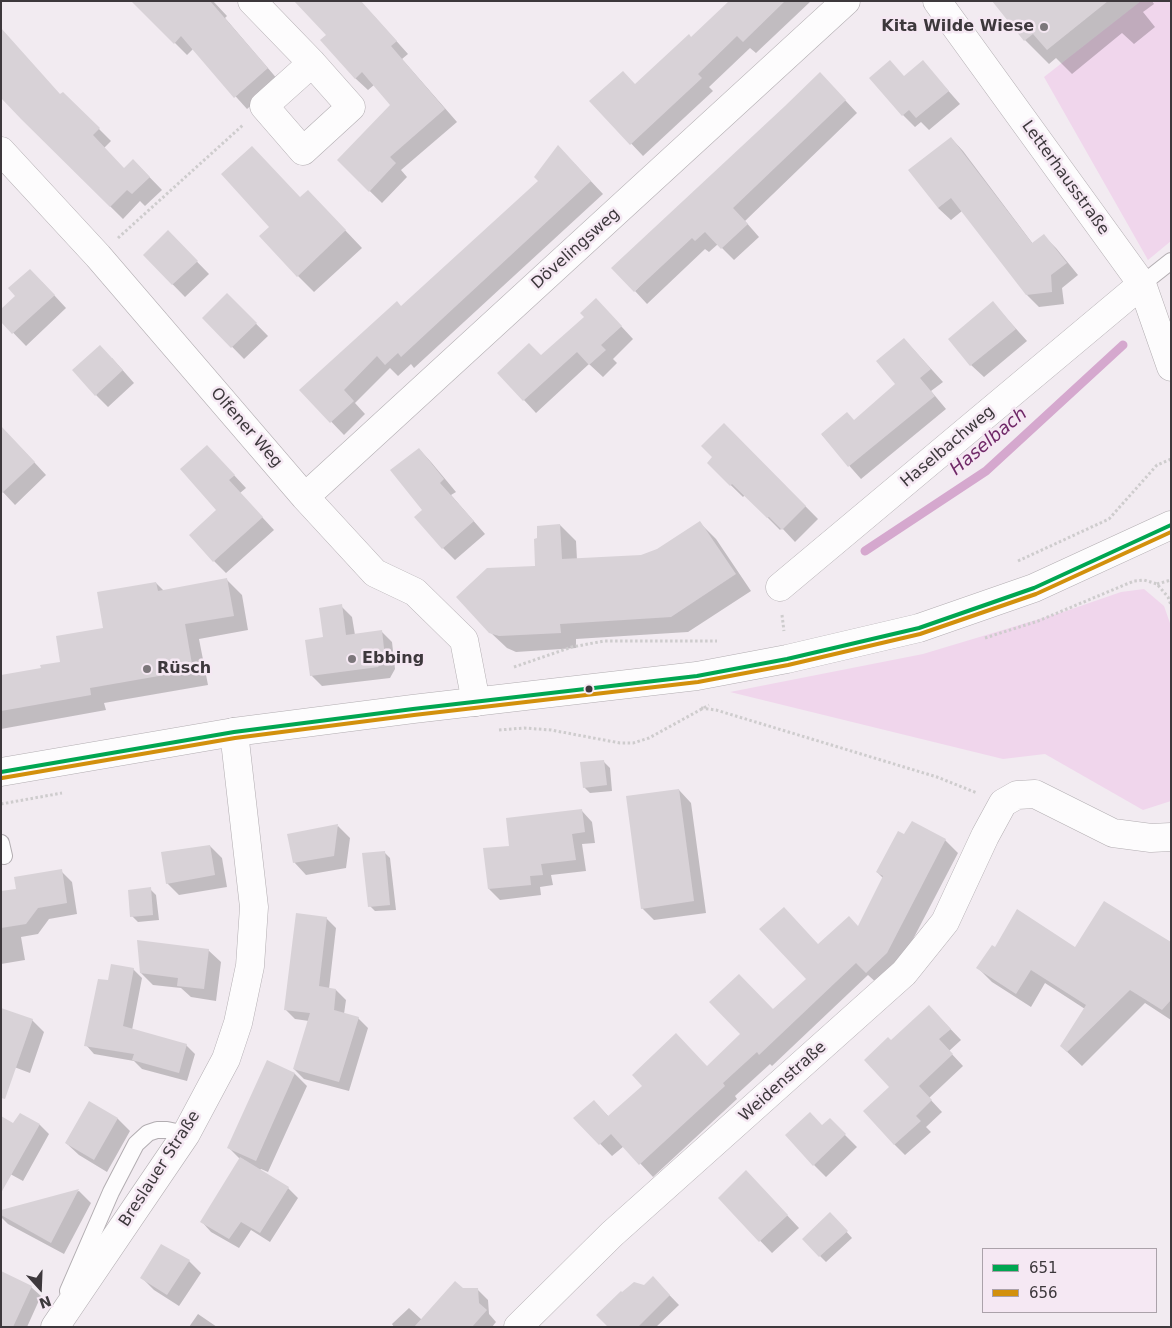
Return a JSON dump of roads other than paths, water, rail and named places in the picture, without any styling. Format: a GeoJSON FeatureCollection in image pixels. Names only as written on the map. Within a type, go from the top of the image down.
{"type":"FeatureCollection","features":[{"type":"Feature","properties":{"kind":"street"},"geometry":{"type":"LineString","coordinates":[[252,1],[312,63],[351,107],[303,151],[264,106],[312,63]]}},
{"type":"Feature","properties":{"kind":"street","name":"Dövelingsweg"},"geometry":{"type":"LineString","coordinates":[[305,497],[846,1]]}},
{"type":"Feature","properties":{"kind":"street","name":"Letterhausstraße"},"geometry":{"type":"LineString","coordinates":[[936,1],[1142,284],[1171,366]]}},
{"type":"Feature","properties":{"kind":"street","name":"Olfener Weg"},"geometry":{"type":"LineString","coordinates":[[1,150],[98,256],[305,497],[375,573],[415,592],[464,640],[474,689]]}},
{"type":"Feature","properties":{"kind":"street","name":"Haselbachweg"},"geometry":{"type":"LineString","coordinates":[[780,587],[1142,284]]}},
{"type":"Feature","properties":{"kind":"street"},"geometry":{"type":"LineString","coordinates":[[1,772],[474,689],[697,676],[787,659],[919,628],[1034,588],[1171,525]]}},
{"type":"Feature","properties":{"kind":"street","name":"Breslauer Straße"},"geometry":{"type":"LineString","coordinates":[[55,1327],[186,1134],[226,1059],[238,1023],[250,966],[254,908],[234,732]]}},
{"type":"Feature","properties":{"kind":"street","name":"Weidenstraße"},"geometry":{"type":"LineString","coordinates":[[518,1327],[612,1234],[904,973],[945,922],[985,836],[1004,804],[1017,795],[1035,794],[1113,833],[1150,838],[1171,837]]}},
{"type":"Feature","properties":{"kind":"lane","name":"Haselbachweg"},"geometry":{"type":"LineString","coordinates":[[1142,284],[1171,261]]}},
{"type":"Feature","properties":{"kind":"lane"},"geometry":{"type":"LineString","coordinates":[[55,1327],[94,1227],[136,1144],[148,1133],[157,1130],[186,1134]]}},
{"type":"Feature","properties":{"kind":"waterway","name":"Haselbach"},"geometry":{"type":"LineString","coordinates":[[865,551],[986,471],[1123,345]]}},
{"type":"Feature","properties":{"kind":"place","name":"Kita Wilde Wiese"},"geometry":{"type":"Point","coordinates":[1044,27]}},
{"type":"Feature","properties":{"kind":"place","name":"Ebbing"},"geometry":{"type":"Point","coordinates":[352,659]}},
{"type":"Feature","properties":{"kind":"place","name":"Rüsch"},"geometry":{"type":"Point","coordinates":[147,669]}}]}
